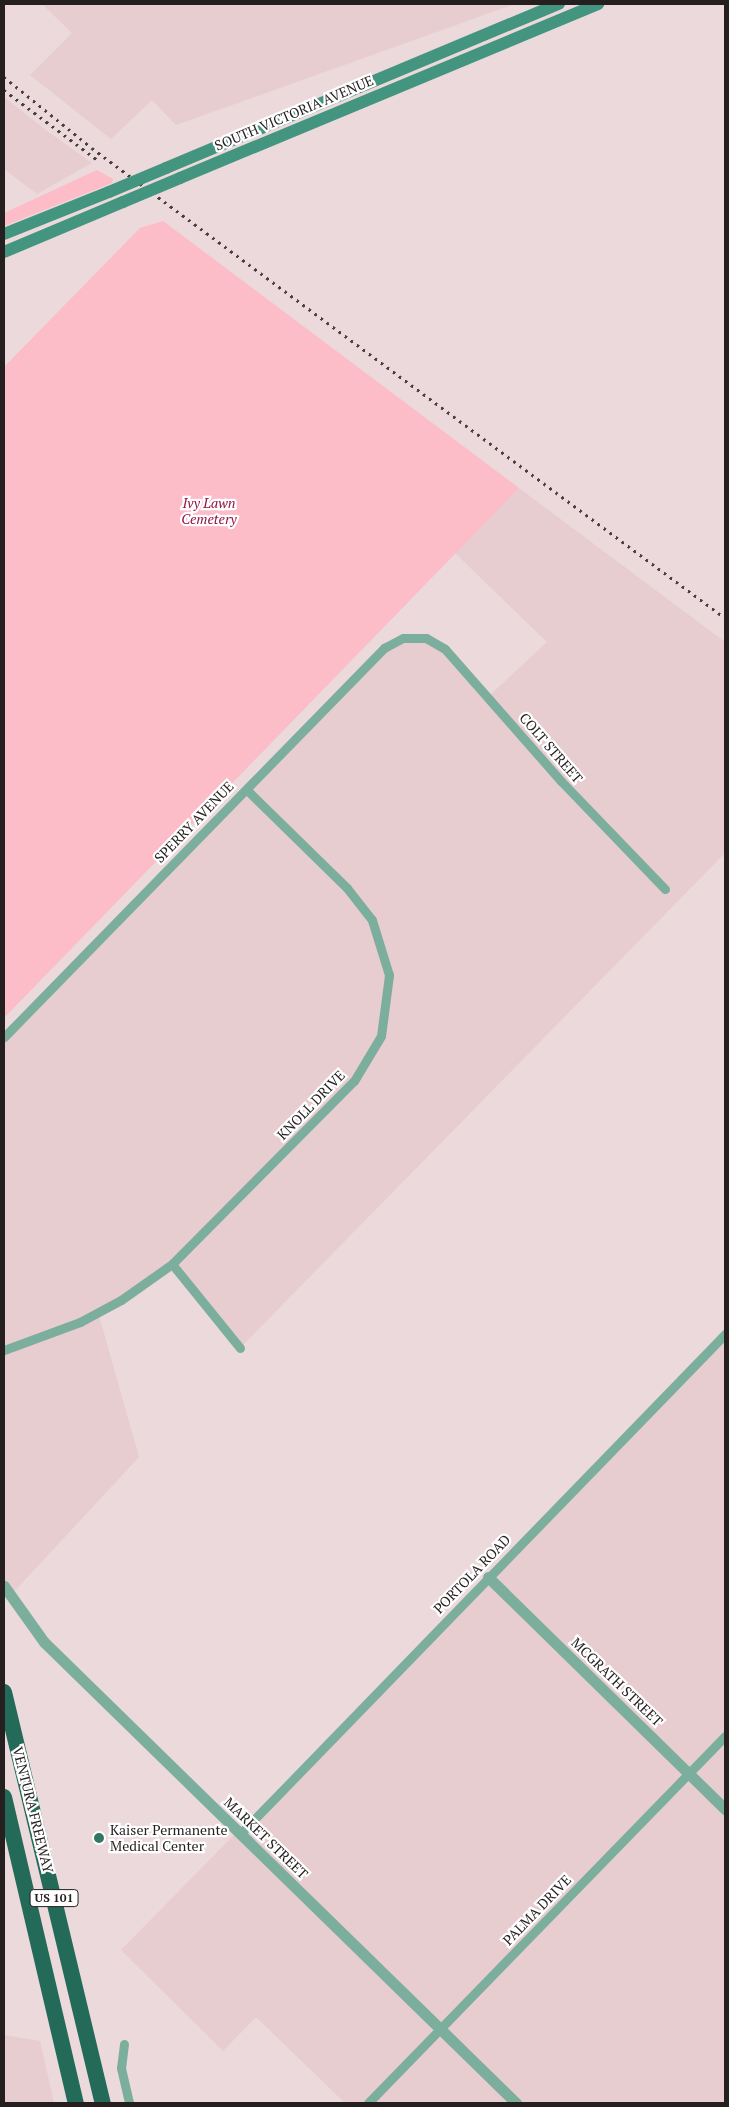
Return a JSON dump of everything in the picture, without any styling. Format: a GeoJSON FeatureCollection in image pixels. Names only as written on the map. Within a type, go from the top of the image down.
{"type":"FeatureCollection","features":[{"type":"Feature","properties":{"kind":"highway","name":"VENTURA FREEWAY"},"geometry":{"type":"LineString","coordinates":[[4,1692],[104,2103]]}},
{"type":"Feature","properties":{"kind":"highway","name":"VENTURA FREEWAY"},"geometry":{"type":"LineString","coordinates":[[4,1797],[76,2103]]}},
{"type":"Feature","properties":{"kind":"main road","name":"SOUTH VICTORIA AVENUE"},"geometry":{"type":"LineString","coordinates":[[4,234],[559,4]]}},
{"type":"Feature","properties":{"kind":"main road","name":"SOUTH VICTORIA AVENUE"},"geometry":{"type":"LineString","coordinates":[[4,252],[598,4]]}},
{"type":"Feature","properties":{"kind":"street","name":"SPERRY AVENUE"},"geometry":{"type":"LineString","coordinates":[[4,1037],[384,648],[412,637]]}},
{"type":"Feature","properties":{"kind":"street","name":"COLT STREET"},"geometry":{"type":"LineString","coordinates":[[412,637],[426,638],[445,649],[560,781],[665,889]]}},
{"type":"Feature","properties":{"kind":"street","name":"KNOLL DRIVE"},"geometry":{"type":"LineString","coordinates":[[4,1350],[92,1316],[172,1264],[354,1081],[378,1044],[387,1013],[388,965],[372,920],[347,888],[246,789]]}},
{"type":"Feature","properties":{"kind":"street"},"geometry":{"type":"LineString","coordinates":[[172,1264],[240,1348]]}},
{"type":"Feature","properties":{"kind":"street","name":"PORTOLA ROAD"},"geometry":{"type":"LineString","coordinates":[[240,1834],[725,1334]]}},
{"type":"Feature","properties":{"kind":"street","name":"MCGRATH STREET"},"geometry":{"type":"LineString","coordinates":[[488,1578],[725,1808]]}},
{"type":"Feature","properties":{"kind":"street","name":"MARKET STREET"},"geometry":{"type":"LineString","coordinates":[[4,1586],[39,1638],[516,2103]]}},
{"type":"Feature","properties":{"kind":"street","name":"PALMA DRIVE"},"geometry":{"type":"LineString","coordinates":[[368,2103],[725,1736]]}},
{"type":"Feature","properties":{"kind":"street"},"geometry":{"type":"LineString","coordinates":[[124,2044],[121,2068],[129,2103]]}},
{"type":"Feature","properties":{"kind":"shaded area"},"geometry":{"type":"Polygon","coordinates":[[[42,4],[515,4],[176,125],[152,100],[111,139],[30,75],[72,33],[42,4]]]}},
{"type":"Feature","properties":{"kind":"shaded area"},"geometry":{"type":"Polygon","coordinates":[[[4,97],[92,163],[37,194],[4,169],[4,97]]]}},
{"type":"Feature","properties":{"kind":"shaded area"},"geometry":{"type":"Polygon","coordinates":[[[519,488],[725,642],[725,853],[240,1348],[172,1264],[98,1312],[139,1457],[10,1596],[4,1586],[4,1037],[398,640],[432,640],[488,697],[547,642],[455,553],[519,488]]]}},
{"type":"Feature","properties":{"kind":"shaded area"},"geometry":{"type":"Polygon","coordinates":[[[725,1335],[725,2103],[345,2103],[256,2017],[223,2051],[121,1950],[725,1335]]]}},
{"type":"Feature","properties":{"kind":"shaded area"},"geometry":{"type":"Polygon","coordinates":[[[4,2035],[40,2041],[54,2103],[4,2103],[4,2035]]]}},
{"type":"Feature","properties":{"kind":"green space"},"geometry":{"type":"Polygon","coordinates":[[[97,170],[113,179],[112,183],[4,226],[4,213],[97,170]]]}},
{"type":"Feature","properties":{"kind":"green space","name":"Ivy Lawn Cemetery"},"geometry":{"type":"Polygon","coordinates":[[[163,221],[519,488],[4,1018],[4,367],[140,228],[163,221]]]}},
{"type":"Feature","properties":{"kind":"railway"},"geometry":{"type":"LineString","coordinates":[[4,77],[92,148],[725,618]]}},
{"type":"Feature","properties":{"kind":"railway"},"geometry":{"type":"LineString","coordinates":[[4,90],[99,161]]}},
{"type":"Feature","properties":{"kind":"place","name":"Kaiser Permanente Medical Center"},"geometry":{"type":"Point","coordinates":[99,1838]}}]}
